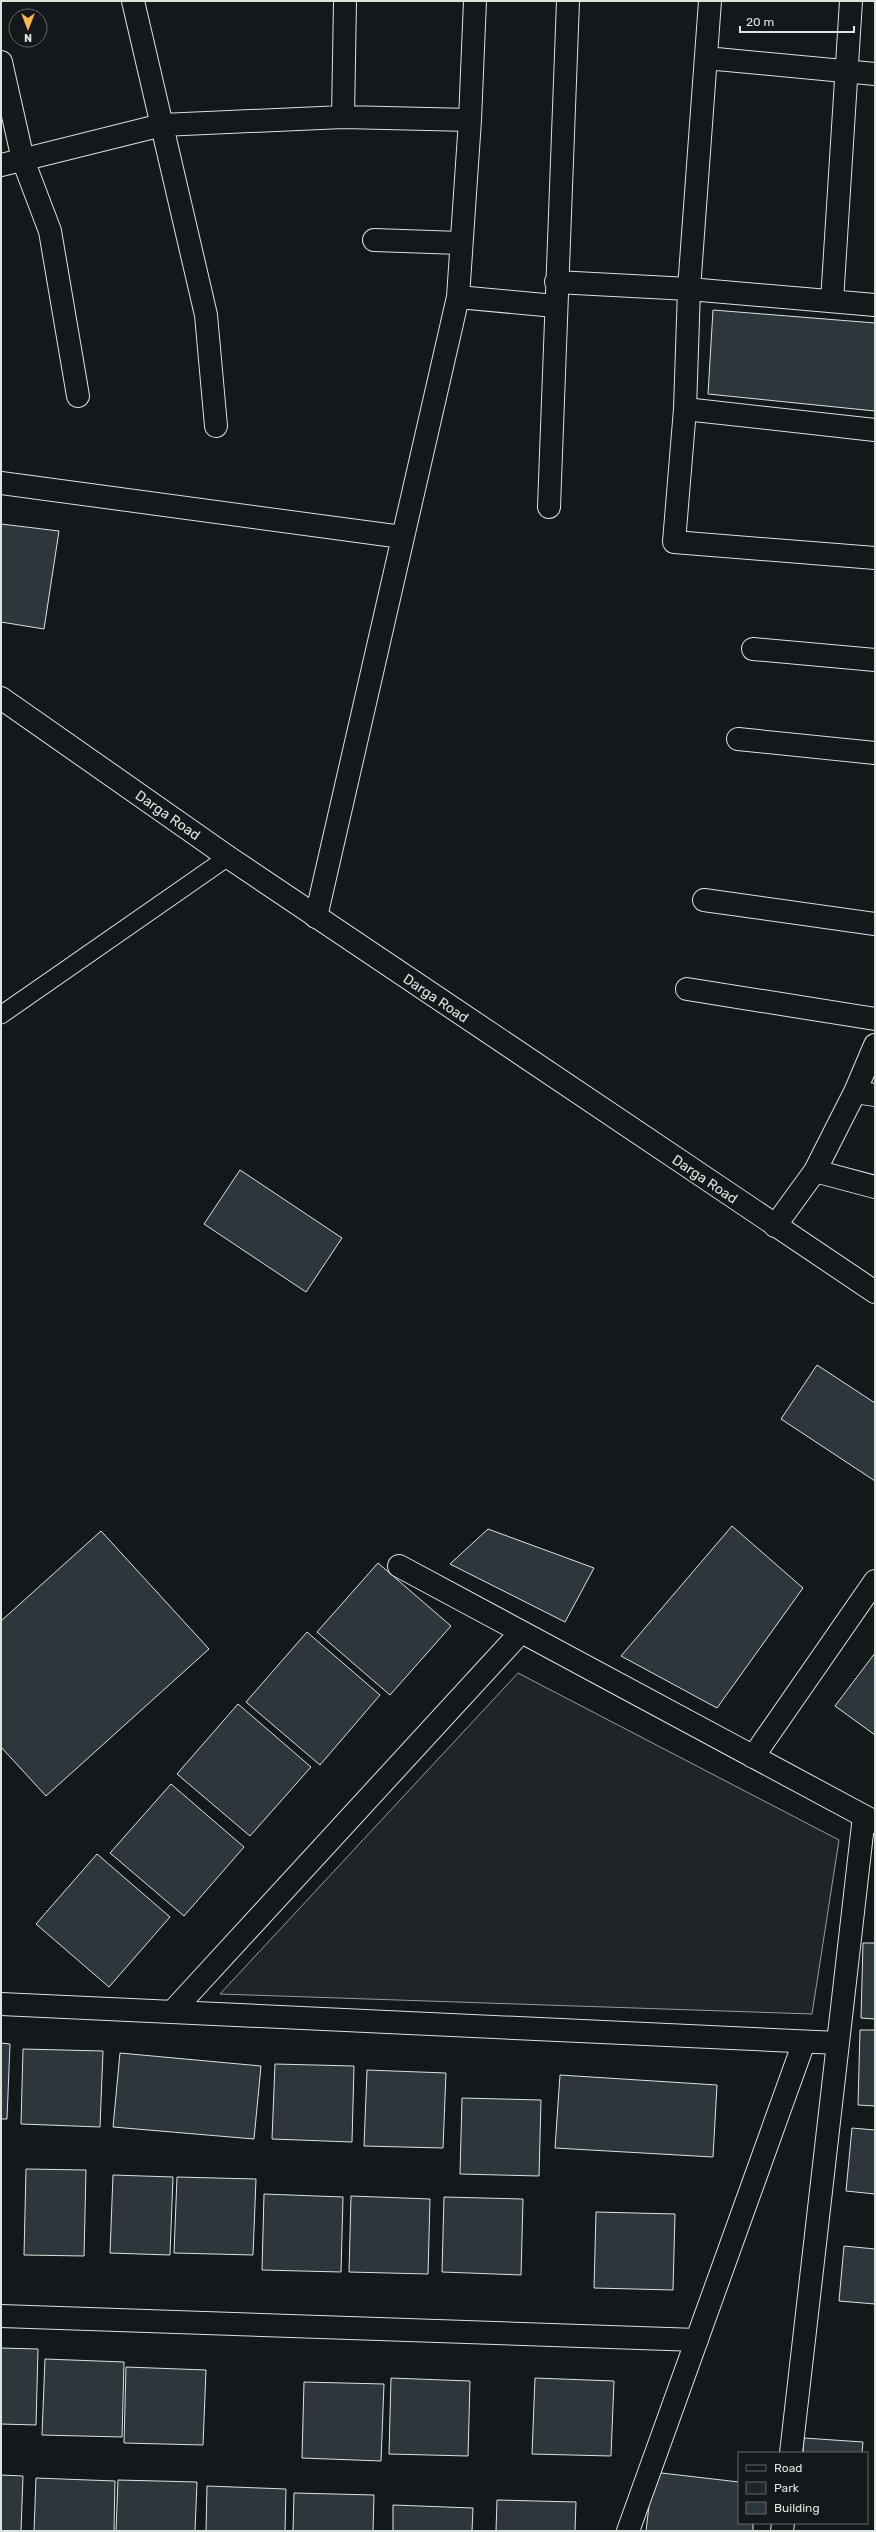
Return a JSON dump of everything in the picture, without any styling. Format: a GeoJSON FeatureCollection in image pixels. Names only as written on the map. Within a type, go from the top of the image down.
{"type":"FeatureCollection","features":[{"type":"Feature","properties":{"kind":"street"},"geometry":{"type":"LineString","coordinates":[[133,1],[206,315],[216,426]]}},
{"type":"Feature","properties":{"kind":"street"},"geometry":{"type":"LineString","coordinates":[[343,118],[345,1]]}},
{"type":"Feature","properties":{"kind":"street"},"geometry":{"type":"LineString","coordinates":[[316,916],[458,297],[460,243],[470,120],[475,1]]}},
{"type":"Feature","properties":{"kind":"street"},"geometry":{"type":"LineString","coordinates":[[549,507],[555,306],[568,1]]}},
{"type":"Feature","properties":{"kind":"street"},"geometry":{"type":"LineString","coordinates":[[710,1],[690,289],[685,409],[674,542],[875,558]]}},
{"type":"Feature","properties":{"kind":"street"},"geometry":{"type":"LineString","coordinates":[[832,301],[851,1]]}},
{"type":"Feature","properties":{"kind":"street"},"geometry":{"type":"LineString","coordinates":[[706,58],[875,74]]}},
{"type":"Feature","properties":{"kind":"street"},"geometry":{"type":"LineString","coordinates":[[1,62],[23,160],[50,231],[78,396]]}},
{"type":"Feature","properties":{"kind":"street"},"geometry":{"type":"LineString","coordinates":[[1,165],[162,125],[343,118],[470,120]]}},
{"type":"Feature","properties":{"kind":"street"},"geometry":{"type":"LineString","coordinates":[[374,240],[460,243]]}},
{"type":"Feature","properties":{"kind":"street"},"geometry":{"type":"LineString","coordinates":[[556,282],[690,289],[875,305]]}},
{"type":"Feature","properties":{"kind":"street"},"geometry":{"type":"LineString","coordinates":[[458,297],[555,306]]}},
{"type":"Feature","properties":{"kind":"street"},"geometry":{"type":"LineString","coordinates":[[685,409],[875,430]]}},
{"type":"Feature","properties":{"kind":"street"},"geometry":{"type":"LineString","coordinates":[[1,483],[402,537]]}},
{"type":"Feature","properties":{"kind":"street"},"geometry":{"type":"LineString","coordinates":[[753,649],[875,660]]}},
{"type":"Feature","properties":{"kind":"street","name":"Darga Road"},"geometry":{"type":"LineString","coordinates":[[1,698],[228,857],[875,1292]]}},
{"type":"Feature","properties":{"kind":"street"},"geometry":{"type":"LineString","coordinates":[[738,739],[875,753]]}},
{"type":"Feature","properties":{"kind":"street"},"geometry":{"type":"LineString","coordinates":[[704,900],[875,924]]}},
{"type":"Feature","properties":{"kind":"street"},"geometry":{"type":"LineString","coordinates":[[686,989],[875,1019]]}},
{"type":"Feature","properties":{"kind":"street"},"geometry":{"type":"LineString","coordinates":[[775,1226],[815,1171],[865,1094],[875,1045]]}},
{"type":"Feature","properties":{"kind":"street"},"geometry":{"type":"LineString","coordinates":[[815,1171],[875,1187]]}},
{"type":"Feature","properties":{"kind":"street"},"geometry":{"type":"LineString","coordinates":[[399,1566],[870,1819],[838,2043],[791,2452]]}},
{"type":"Feature","properties":{"kind":"street"},"geometry":{"type":"LineString","coordinates":[[753,1756],[875,1581]]}},
{"type":"Feature","properties":{"kind":"street"},"geometry":{"type":"LineString","coordinates":[[172,2012],[522,1632]]}},
{"type":"Feature","properties":{"kind":"street"},"geometry":{"type":"LineString","coordinates":[[1,2004],[838,2043]]}},
{"type":"Feature","properties":{"kind":"street"},"geometry":{"type":"LineString","coordinates":[[628,2531],[804,2042]]}},
{"type":"Feature","properties":{"kind":"street"},"geometry":{"type":"LineString","coordinates":[[1,2316],[697,2340]]}},
{"type":"Feature","properties":{"kind":"lane"},"geometry":{"type":"LineString","coordinates":[[1,1015],[228,857]]}},
{"type":"Feature","properties":{"kind":"green space"},"geometry":{"type":"Polygon","coordinates":[[[518,1673],[839,1840],[812,2014],[220,1994],[518,1673]]]}},
{"type":"Feature","properties":{"kind":"building"},"geometry":{"type":"Polygon","coordinates":[[[713,310],[875,323],[875,411],[708,394],[713,310]]]}},
{"type":"Feature","properties":{"kind":"building"},"geometry":{"type":"Polygon","coordinates":[[[1,524],[59,531],[44,629],[1,622],[1,524]]]}},
{"type":"Feature","properties":{"kind":"building"},"geometry":{"type":"Polygon","coordinates":[[[240,1170],[342,1238],[306,1292],[204,1224],[240,1170]]]}},
{"type":"Feature","properties":{"kind":"building"},"geometry":{"type":"Polygon","coordinates":[[[817,1365],[875,1403],[875,1481],[781,1419],[817,1365]]]}},
{"type":"Feature","properties":{"kind":"building"},"geometry":{"type":"Polygon","coordinates":[[[732,1526],[803,1588],[717,1708],[621,1656],[732,1526]]]}},
{"type":"Feature","properties":{"kind":"building"},"geometry":{"type":"Polygon","coordinates":[[[488,1529],[594,1568],[565,1622],[450,1564],[488,1529]]]}},
{"type":"Feature","properties":{"kind":"building"},"geometry":{"type":"Polygon","coordinates":[[[101,1531],[209,1649],[46,1796],[1,1747],[1,1621],[101,1531]]]}},
{"type":"Feature","properties":{"kind":"building"},"geometry":{"type":"Polygon","coordinates":[[[378,1563],[451,1626],[390,1695],[317,1632],[378,1563]]]}},
{"type":"Feature","properties":{"kind":"building"},"geometry":{"type":"Polygon","coordinates":[[[307,1632],[380,1695],[320,1765],[246,1702],[307,1632]]]}},
{"type":"Feature","properties":{"kind":"building"},"geometry":{"type":"Polygon","coordinates":[[[875,1653],[875,1735],[835,1706],[875,1653]]]}},
{"type":"Feature","properties":{"kind":"building"},"geometry":{"type":"Polygon","coordinates":[[[238,1704],[311,1767],[250,1836],[177,1774],[238,1704]]]}},
{"type":"Feature","properties":{"kind":"building"},"geometry":{"type":"Polygon","coordinates":[[[171,1784],[244,1847],[184,1916],[110,1853],[171,1784]]]}},
{"type":"Feature","properties":{"kind":"building"},"geometry":{"type":"Polygon","coordinates":[[[97,1854],[170,1917],[109,1987],[36,1924],[97,1854]]]}},
{"type":"Feature","properties":{"kind":"building"},"geometry":{"type":"Polygon","coordinates":[[[863,1943],[875,1943],[875,2019],[861,2018],[863,1943]]]}},
{"type":"Feature","properties":{"kind":"building"},"geometry":{"type":"Polygon","coordinates":[[[860,2030],[875,2030],[875,2106],[858,2105],[860,2030]]]}},
{"type":"Feature","properties":{"kind":"building"},"geometry":{"type":"Polygon","coordinates":[[[1,2043],[10,2044],[7,2119],[1,2119],[1,2043]]]}},
{"type":"Feature","properties":{"kind":"building"},"geometry":{"type":"Polygon","coordinates":[[[23,2049],[103,2051],[100,2127],[21,2124],[23,2049]]]}},
{"type":"Feature","properties":{"kind":"building"},"geometry":{"type":"Polygon","coordinates":[[[120,2053],[261,2066],[254,2139],[113,2127],[120,2053]]]}},
{"type":"Feature","properties":{"kind":"building"},"geometry":{"type":"Polygon","coordinates":[[[275,2064],[354,2066],[352,2142],[272,2139],[275,2064]]]}},
{"type":"Feature","properties":{"kind":"building"},"geometry":{"type":"Polygon","coordinates":[[[367,2070],[446,2073],[443,2148],[364,2146],[367,2070]]]}},
{"type":"Feature","properties":{"kind":"building"},"geometry":{"type":"Polygon","coordinates":[[[560,2075],[717,2085],[713,2157],[555,2148],[560,2075]]]}},
{"type":"Feature","properties":{"kind":"building"},"geometry":{"type":"Polygon","coordinates":[[[462,2098],[541,2100],[539,2176],[460,2174],[462,2098]]]}},
{"type":"Feature","properties":{"kind":"building"},"geometry":{"type":"Polygon","coordinates":[[[852,2128],[875,2130],[875,2194],[846,2191],[852,2128]]]}},
{"type":"Feature","properties":{"kind":"building"},"geometry":{"type":"Polygon","coordinates":[[[26,2169],[86,2170],[84,2256],[24,2255],[26,2169]]]}},
{"type":"Feature","properties":{"kind":"building"},"geometry":{"type":"Polygon","coordinates":[[[113,2175],[173,2177],[170,2255],[110,2253],[113,2175]]]}},
{"type":"Feature","properties":{"kind":"building"},"geometry":{"type":"Polygon","coordinates":[[[177,2177],[256,2179],[253,2255],[174,2253],[177,2177]]]}},
{"type":"Feature","properties":{"kind":"building"},"geometry":{"type":"Polygon","coordinates":[[[264,2194],[343,2197],[341,2272],[262,2270],[264,2194]]]}},
{"type":"Feature","properties":{"kind":"building"},"geometry":{"type":"Polygon","coordinates":[[[351,2196],[430,2199],[428,2274],[349,2272],[351,2196]]]}},
{"type":"Feature","properties":{"kind":"building"},"geometry":{"type":"Polygon","coordinates":[[[444,2197],[523,2199],[521,2275],[442,2272],[444,2197]]]}},
{"type":"Feature","properties":{"kind":"building"},"geometry":{"type":"Polygon","coordinates":[[[596,2212],[675,2214],[673,2290],[594,2288],[596,2212]]]}},
{"type":"Feature","properties":{"kind":"building"},"geometry":{"type":"Polygon","coordinates":[[[844,2246],[875,2249],[875,2304],[839,2301],[844,2246]]]}},
{"type":"Feature","properties":{"kind":"building"},"geometry":{"type":"Polygon","coordinates":[[[1,2348],[38,2349],[36,2425],[1,2424],[1,2348]]]}},
{"type":"Feature","properties":{"kind":"building"},"geometry":{"type":"Polygon","coordinates":[[[45,2359],[124,2362],[122,2437],[42,2435],[45,2359]]]}},
{"type":"Feature","properties":{"kind":"building"},"geometry":{"type":"Polygon","coordinates":[[[126,2367],[206,2370],[203,2445],[124,2443],[126,2367]]]}},
{"type":"Feature","properties":{"kind":"building"},"geometry":{"type":"Polygon","coordinates":[[[391,2378],[470,2381],[468,2456],[389,2454],[391,2378]]]}},
{"type":"Feature","properties":{"kind":"building"},"geometry":{"type":"Polygon","coordinates":[[[535,2378],[614,2381],[611,2456],[532,2454],[535,2378]]]}},
{"type":"Feature","properties":{"kind":"building"},"geometry":{"type":"Polygon","coordinates":[[[304,2382],[384,2384],[381,2461],[302,2458],[304,2382]]]}},
{"type":"Feature","properties":{"kind":"building"},"geometry":{"type":"Polygon","coordinates":[[[804,2438],[863,2442],[862,2452],[803,2452],[804,2438]]]}},
{"type":"Feature","properties":{"kind":"building"},"geometry":{"type":"Polygon","coordinates":[[[653,2472],[738,2482],[738,2524],[753,2524],[753,2531],[646,2531],[653,2472]]]}},
{"type":"Feature","properties":{"kind":"building"},"geometry":{"type":"Polygon","coordinates":[[[1,2475],[23,2476],[21,2531],[1,2531],[1,2475]]]}},
{"type":"Feature","properties":{"kind":"building"},"geometry":{"type":"Polygon","coordinates":[[[36,2478],[115,2481],[114,2531],[34,2531],[36,2478]]]}},
{"type":"Feature","properties":{"kind":"building"},"geometry":{"type":"Polygon","coordinates":[[[118,2480],[197,2482],[195,2531],[116,2531],[118,2480]]]}},
{"type":"Feature","properties":{"kind":"building"},"geometry":{"type":"Polygon","coordinates":[[[207,2486],[286,2489],[285,2531],[206,2531],[207,2486]]]}},
{"type":"Feature","properties":{"kind":"building"},"geometry":{"type":"Polygon","coordinates":[[[294,2493],[374,2495],[373,2531],[293,2531],[294,2493]]]}},
{"type":"Feature","properties":{"kind":"building"},"geometry":{"type":"Polygon","coordinates":[[[497,2500],[576,2502],[575,2531],[496,2531],[497,2500]]]}},
{"type":"Feature","properties":{"kind":"building"},"geometry":{"type":"Polygon","coordinates":[[[393,2505],[473,2508],[472,2531],[393,2531],[393,2505]]]}}]}
